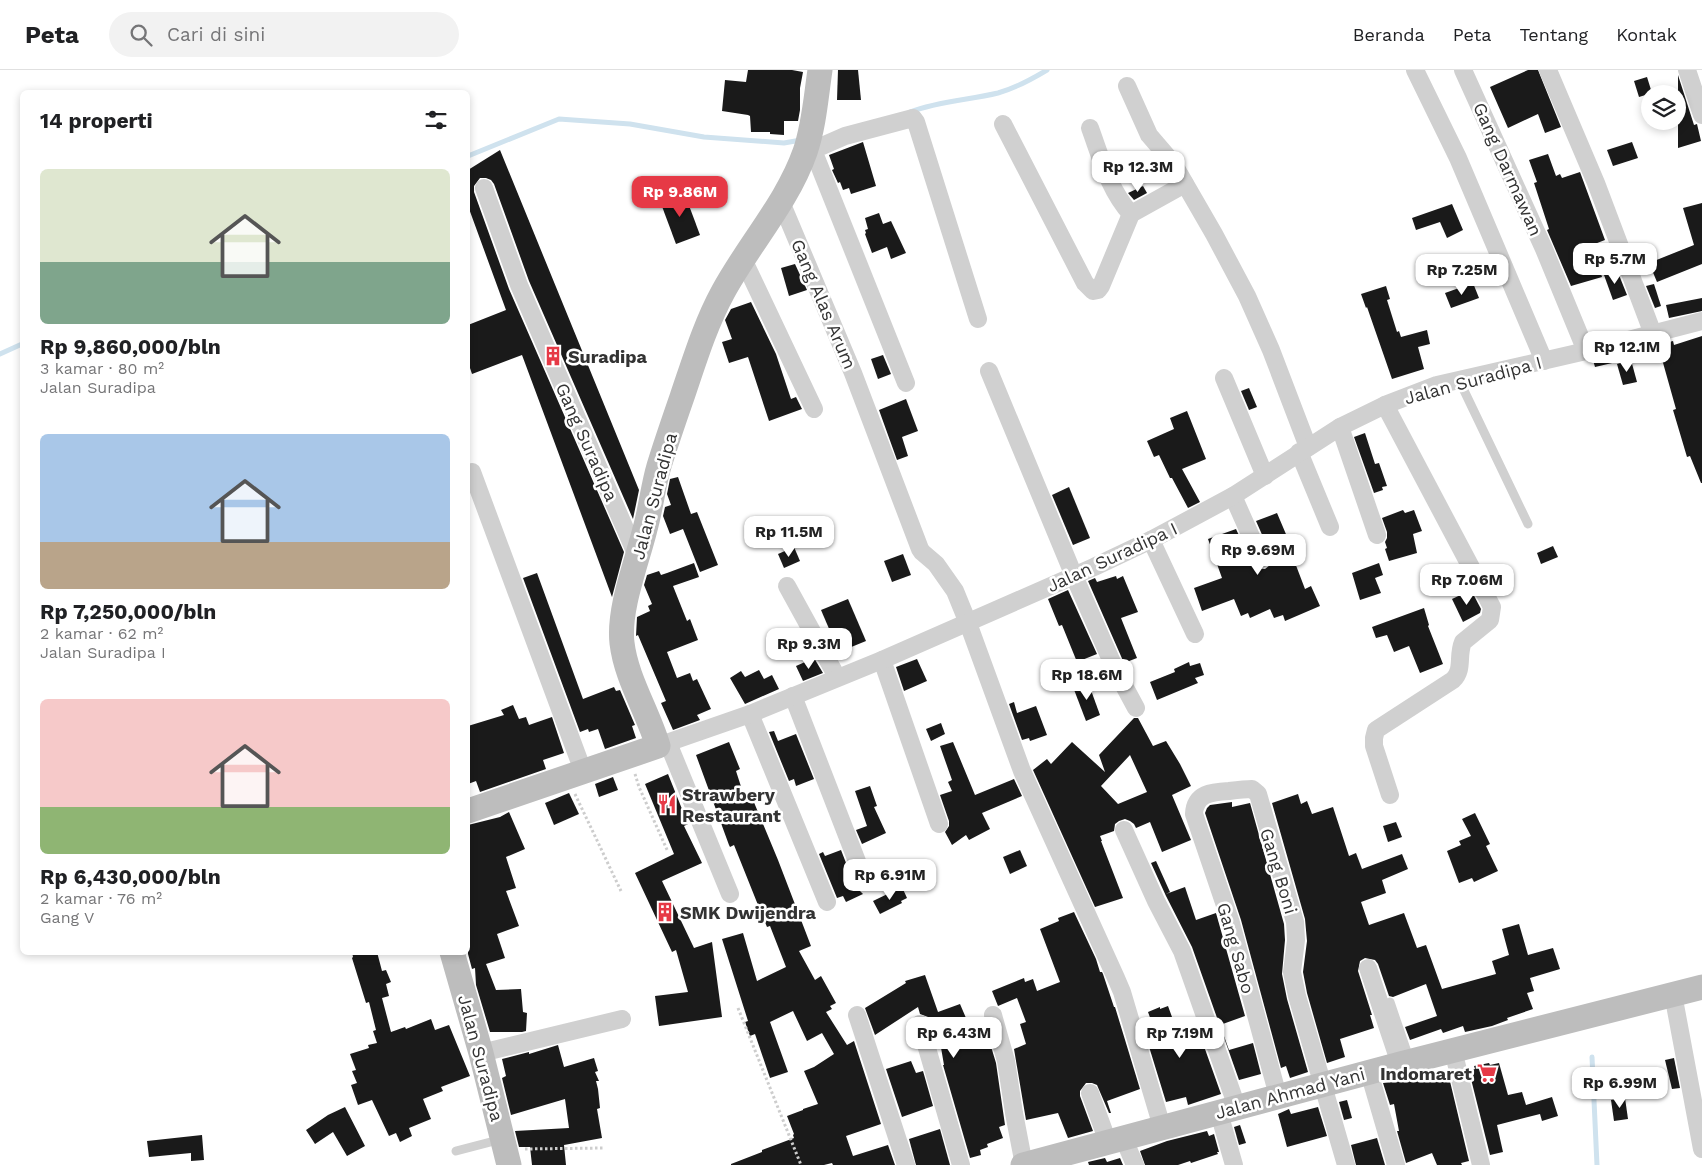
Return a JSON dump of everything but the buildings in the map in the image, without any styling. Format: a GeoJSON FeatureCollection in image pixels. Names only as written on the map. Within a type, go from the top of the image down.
{"type":"FeatureCollection","features":[{"type":"Feature","properties":{"kind":"street","name":"Jalan Suradipa"},"geometry":{"type":"LineString","coordinates":[[663,744],[650,721],[628,668],[622,642],[622,625],[638,556],[659,466],[694,362],[719,300],[743,258],[781,202],[809,152],[820,70]]}},
{"type":"Feature","properties":{"kind":"street"},"geometry":{"type":"LineString","coordinates":[[1415,70],[1458,158],[1544,361]]}},
{"type":"Feature","properties":{"kind":"street","name":"Gang Darmawan"},"geometry":{"type":"LineString","coordinates":[[1463,70],[1544,249],[1586,351]]}},
{"type":"Feature","properties":{"kind":"street"},"geometry":{"type":"LineString","coordinates":[[1548,70],[1596,184],[1653,334]]}},
{"type":"Feature","properties":{"kind":"street"},"geometry":{"type":"LineString","coordinates":[[1687,70],[1702,115]]}},
{"type":"Feature","properties":{"kind":"street"},"geometry":{"type":"LineString","coordinates":[[1128,86],[1150,134],[1169,158],[1185,184],[1247,296],[1271,350],[1330,527]]}},
{"type":"Feature","properties":{"kind":"street"},"geometry":{"type":"LineString","coordinates":[[906,383],[809,152],[845,136],[913,118],[916,122],[978,319]]}},
{"type":"Feature","properties":{"kind":"street"},"geometry":{"type":"LineString","coordinates":[[1003,124],[1091,290],[1098,290],[1101,286],[1131,214],[1185,184]]}},
{"type":"Feature","properties":{"kind":"street"},"geometry":{"type":"LineString","coordinates":[[1090,128],[1112,188],[1131,214]]}},
{"type":"Feature","properties":{"kind":"street","name":"Gang Suradipa"},"geometry":{"type":"LineString","coordinates":[[484,188],[519,285],[638,556]]}},
{"type":"Feature","properties":{"kind":"street","name":"Gang Alas Arum"},"geometry":{"type":"LineString","coordinates":[[781,202],[866,406],[920,549],[945,574],[955,591],[1022,771],[1122,992],[1162,1127]]}},
{"type":"Feature","properties":{"kind":"street"},"geometry":{"type":"LineString","coordinates":[[743,258],[814,409]]}},
{"type":"Feature","properties":{"kind":"street","name":"Jalan Suradipa I"},"geometry":{"type":"LineString","coordinates":[[663,744],[750,714],[882,660],[1074,576],[1151,540],[1233,496],[1303,449],[1340,427],[1385,405],[1459,380],[1702,322]]}},
{"type":"Feature","properties":{"kind":"street"},"geometry":{"type":"LineString","coordinates":[[989,371],[1074,576],[1115,669],[1136,708]]}},
{"type":"Feature","properties":{"kind":"street"},"geometry":{"type":"LineString","coordinates":[[1224,378],[1265,476]]}},
{"type":"Feature","properties":{"kind":"street"},"geometry":{"type":"LineString","coordinates":[[1385,405],[1492,607],[1490,620],[1463,642],[1458,674],[1453,680],[1376,730],[1374,746],[1390,795]]}},
{"type":"Feature","properties":{"kind":"street"},"geometry":{"type":"LineString","coordinates":[[1340,427],[1377,535]]}},
{"type":"Feature","properties":{"kind":"street"},"geometry":{"type":"LineString","coordinates":[[472,472],[575,774]]}},
{"type":"Feature","properties":{"kind":"street"},"geometry":{"type":"LineString","coordinates":[[1233,496],[1260,559]]}},
{"type":"Feature","properties":{"kind":"street"},"geometry":{"type":"LineString","coordinates":[[1151,540],[1195,634]]}},
{"type":"Feature","properties":{"kind":"street"},"geometry":{"type":"LineString","coordinates":[[787,586],[837,677]]}},
{"type":"Feature","properties":{"kind":"street"},"geometry":{"type":"LineString","coordinates":[[882,660],[939,824]]}},
{"type":"Feature","properties":{"kind":"street"},"geometry":{"type":"LineString","coordinates":[[793,696],[866,882]]}},
{"type":"Feature","properties":{"kind":"street"},"geometry":{"type":"LineString","coordinates":[[750,714],[827,902]]}},
{"type":"Feature","properties":{"kind":"street"},"geometry":{"type":"LineString","coordinates":[[470,810],[663,744],[730,894]]}},
{"type":"Feature","properties":{"kind":"street","name":"Gang Boni"},"geometry":{"type":"LineString","coordinates":[[1208,858],[1194,814],[1196,804],[1210,792],[1252,790],[1258,794],[1295,922],[1296,940],[1292,972],[1297,996],[1321,1077]]}},
{"type":"Feature","properties":{"kind":"street"},"geometry":{"type":"LineString","coordinates":[[1124,830],[1156,901],[1182,951],[1228,1110],[1234,1165]]}},
{"type":"Feature","properties":{"kind":"street","name":"Gang Sabo"},"geometry":{"type":"LineString","coordinates":[[1208,858],[1231,923],[1278,1096]]}},
{"type":"Feature","properties":{"kind":"street","name":"Jalan Suradipa"},"geometry":{"type":"LineString","coordinates":[[453,955],[481,1053],[505,1151]]}},
{"type":"Feature","properties":{"kind":"street"},"geometry":{"type":"LineString","coordinates":[[1368,968],[1405,1062]]}},
{"type":"Feature","properties":{"kind":"street","name":"Jalan Ahmad Yani"},"geometry":{"type":"LineString","coordinates":[[1024,1165],[1278,1096],[1321,1077],[1369,1072],[1702,987]]}},
{"type":"Feature","properties":{"kind":"street"},"geometry":{"type":"LineString","coordinates":[[1673,994],[1702,1150]]}},
{"type":"Feature","properties":{"kind":"street"},"geometry":{"type":"LineString","coordinates":[[857,1015],[906,1165]]}},
{"type":"Feature","properties":{"kind":"street"},"geometry":{"type":"LineString","coordinates":[[993,1015],[1006,1060],[1024,1165]]}},
{"type":"Feature","properties":{"kind":"street"},"geometry":{"type":"LineString","coordinates":[[481,1053],[622,1019]]}},
{"type":"Feature","properties":{"kind":"street"},"geometry":{"type":"LineString","coordinates":[[920,1024],[961,1165]]}},
{"type":"Feature","properties":{"kind":"street"},"geometry":{"type":"LineString","coordinates":[[1453,1050],[1481,1165]]}},
{"type":"Feature","properties":{"kind":"street"},"geometry":{"type":"LineString","coordinates":[[1369,1072],[1396,1165]]}},
{"type":"Feature","properties":{"kind":"street"},"geometry":{"type":"LineString","coordinates":[[1321,1077],[1346,1165]]}},
{"type":"Feature","properties":{"kind":"street"},"geometry":{"type":"LineString","coordinates":[[1090,1093],[1116,1139],[1135,1165]]}},
{"type":"Feature","properties":{"kind":"lane"},"geometry":{"type":"LineString","coordinates":[[1459,380],[1528,524]]}},
{"type":"Feature","properties":{"kind":"lane"},"geometry":{"type":"LineString","coordinates":[[1390,1002],[1405,1062]]}},
{"type":"Feature","properties":{"kind":"lane"},"geometry":{"type":"LineString","coordinates":[[456,1151],[505,1151]]}},
{"type":"Feature","properties":{"kind":"path"},"geometry":{"type":"LineString","coordinates":[[629,756],[639,787],[668,852]]}},
{"type":"Feature","properties":{"kind":"path"},"geometry":{"type":"LineString","coordinates":[[575,774],[621,891]]}},
{"type":"Feature","properties":{"kind":"path"},"geometry":{"type":"LineString","coordinates":[[738,1008],[801,1165]]}},
{"type":"Feature","properties":{"kind":"path"},"geometry":{"type":"LineString","coordinates":[[505,1151],[603,1148]]}},
{"type":"Feature","properties":{"kind":"waterway"},"geometry":{"type":"LineString","coordinates":[[910,112],[932,105],[998,93],[1030,80],[1047,70]]}},
{"type":"Feature","properties":{"kind":"waterway"},"geometry":{"type":"LineString","coordinates":[[470,155],[559,119],[630,124],[704,137],[784,143],[801,140]]}},
{"type":"Feature","properties":{"kind":"waterway"},"geometry":{"type":"LineString","coordinates":[[0,354],[20,345]]}},
{"type":"Feature","properties":{"kind":"waterway"},"geometry":{"type":"LineString","coordinates":[[1592,1057],[1597,1165]]}},
{"type":"Feature","properties":{"kind":"place","name":"Suradipa"},"geometry":{"type":"Point","coordinates":[553,356]}},
{"type":"Feature","properties":{"kind":"place","name":"Strawbery Restaurant"},"geometry":{"type":"Point","coordinates":[667,804]}},
{"type":"Feature","properties":{"kind":"place","name":"SMK Dwijendra"},"geometry":{"type":"Point","coordinates":[665,912]}},
{"type":"Feature","properties":{"kind":"place","name":"Indomaret"},"geometry":{"type":"Point","coordinates":[1487,1073]}}]}
